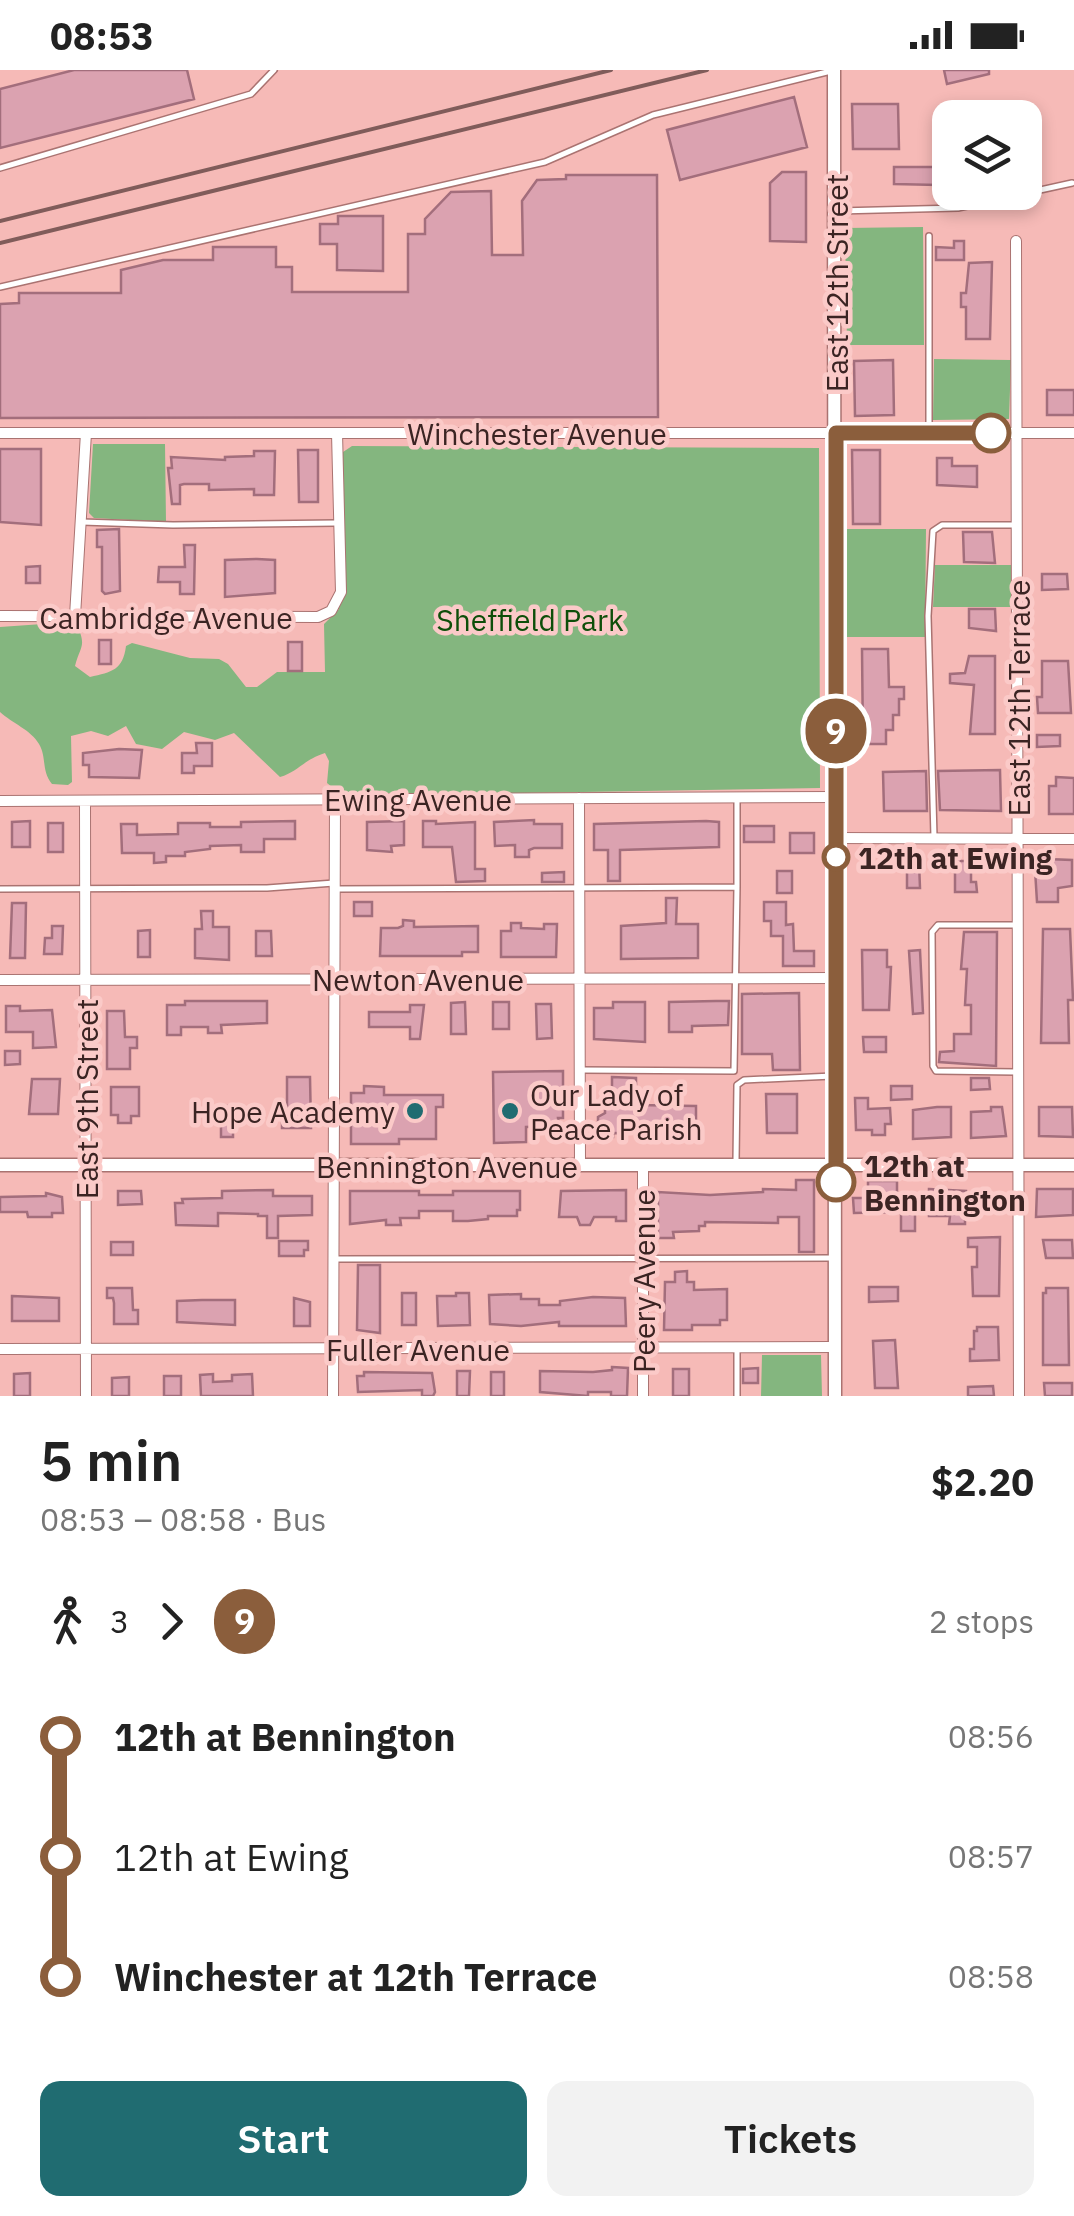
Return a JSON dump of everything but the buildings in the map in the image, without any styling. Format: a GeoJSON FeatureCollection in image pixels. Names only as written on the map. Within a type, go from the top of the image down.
{"type":"FeatureCollection","features":[{"type":"Feature","properties":{"kind":"street","name":"East 12th Street"},"geometry":{"type":"LineString","coordinates":[[834,70],[835,1396]]}},
{"type":"Feature","properties":{"kind":"street","name":"East 12th Terrace"},"geometry":{"type":"LineString","coordinates":[[1016,241],[1019,1396]]}},
{"type":"Feature","properties":{"kind":"street","name":"Winchester Avenue"},"geometry":{"type":"LineString","coordinates":[[0,433],[1074,433]]}},
{"type":"Feature","properties":{"kind":"street"},"geometry":{"type":"LineString","coordinates":[[76,616],[86,433]]}},
{"type":"Feature","properties":{"kind":"street"},"geometry":{"type":"LineString","coordinates":[[336,433],[339,523]]}},
{"type":"Feature","properties":{"kind":"street","name":"Cambridge Avenue"},"geometry":{"type":"LineString","coordinates":[[0,616],[318,617],[331,612],[341,592],[339,523]]}},
{"type":"Feature","properties":{"kind":"street","name":"Ewing Avenue"},"geometry":{"type":"LineString","coordinates":[[0,801],[836,797]]}},
{"type":"Feature","properties":{"kind":"street"},"geometry":{"type":"LineString","coordinates":[[579,798],[580,1166]]}},
{"type":"Feature","properties":{"kind":"street"},"geometry":{"type":"LineString","coordinates":[[332,1396],[335,800]]}},
{"type":"Feature","properties":{"kind":"street","name":"East 9th Street"},"geometry":{"type":"LineString","coordinates":[[86,802],[86,1396]]}},
{"type":"Feature","properties":{"kind":"street"},"geometry":{"type":"LineString","coordinates":[[836,838],[1074,839]]}},
{"type":"Feature","properties":{"kind":"street","name":"Newton Avenue"},"geometry":{"type":"LineString","coordinates":[[0,980],[836,978]]}},
{"type":"Feature","properties":{"kind":"street","name":"Bennington Avenue"},"geometry":{"type":"LineString","coordinates":[[0,1165],[1074,1164]]}},
{"type":"Feature","properties":{"kind":"street","name":"Peery Avenue"},"geometry":{"type":"LineString","coordinates":[[643,1165],[643,1396]]}},
{"type":"Feature","properties":{"kind":"street","name":"Fuller Avenue"},"geometry":{"type":"LineString","coordinates":[[0,1350],[835,1347]]}},
{"type":"Feature","properties":{"kind":"lane"},"geometry":{"type":"LineString","coordinates":[[0,168],[251,94],[274,70]]}},
{"type":"Feature","properties":{"kind":"lane"},"geometry":{"type":"LineString","coordinates":[[0,287],[545,162],[653,115],[834,70]]}},
{"type":"Feature","properties":{"kind":"lane"},"geometry":{"type":"LineString","coordinates":[[835,212],[958,208],[1072,183]]}},
{"type":"Feature","properties":{"kind":"lane"},"geometry":{"type":"LineString","coordinates":[[929,236],[929,433]]}},
{"type":"Feature","properties":{"kind":"lane"},"geometry":{"type":"LineString","coordinates":[[82,522],[339,523]]}},
{"type":"Feature","properties":{"kind":"lane"},"geometry":{"type":"LineString","coordinates":[[934,837],[928,616],[933,532],[942,525],[1018,525]]}},
{"type":"Feature","properties":{"kind":"lane"},"geometry":{"type":"LineString","coordinates":[[581,1070],[734,1071],[737,798]]}},
{"type":"Feature","properties":{"kind":"lane"},"geometry":{"type":"LineString","coordinates":[[0,890],[737,887]]}},
{"type":"Feature","properties":{"kind":"lane"},"geometry":{"type":"LineString","coordinates":[[1018,925],[938,925],[932,932],[932,954],[936,1071],[1019,1072]]}},
{"type":"Feature","properties":{"kind":"lane"},"geometry":{"type":"LineString","coordinates":[[736,1165],[736,1085],[744,1080],[836,1076]]}},
{"type":"Feature","properties":{"kind":"lane"},"geometry":{"type":"LineString","coordinates":[[333,1259],[836,1258]]}},
{"type":"Feature","properties":{"kind":"lane"},"geometry":{"type":"LineString","coordinates":[[737,1348],[737,1396]]}},
{"type":"Feature","properties":{"kind":"green space"},"geometry":{"type":"Polygon","coordinates":[[[923,227],[924,345],[847,345],[845,228],[923,227]]]}},
{"type":"Feature","properties":{"kind":"green space"},"geometry":{"type":"Polygon","coordinates":[[[934,359],[1011,360],[1009,419],[933,420],[934,359]]]}},
{"type":"Feature","properties":{"kind":"green space"},"geometry":{"type":"Polygon","coordinates":[[[93,444],[165,444],[166,522],[94,518],[89,513],[93,444]]]}},
{"type":"Feature","properties":{"kind":"green space","name":"Sheffield Park"},"geometry":{"type":"Polygon","coordinates":[[[352,446],[819,448],[820,788],[343,796],[327,783],[329,761],[325,753],[280,777],[234,733],[215,740],[184,732],[162,749],[136,744],[126,726],[108,736],[91,731],[71,736],[72,782],[52,784],[36,739],[0,712],[0,627],[71,622],[77,625],[82,642],[75,666],[90,677],[115,669],[126,646],[132,643],[190,658],[219,659],[228,664],[246,687],[257,687],[277,672],[325,672],[324,624],[339,609],[343,452],[352,446]]]}},
{"type":"Feature","properties":{"kind":"green space"},"geometry":{"type":"Polygon","coordinates":[[[846,529],[926,529],[925,637],[846,637],[846,529]]]}},
{"type":"Feature","properties":{"kind":"green space"},"geometry":{"type":"Polygon","coordinates":[[[935,565],[1011,565],[1011,607],[933,607],[935,565]]]}},
{"type":"Feature","properties":{"kind":"green space"},"geometry":{"type":"Polygon","coordinates":[[[762,1355],[821,1355],[822,1396],[761,1396],[762,1355]]]}},
{"type":"Feature","properties":{"kind":"railway"},"geometry":{"type":"LineString","coordinates":[[0,221],[611,70]]}},
{"type":"Feature","properties":{"kind":"railway"},"geometry":{"type":"LineString","coordinates":[[0,243],[707,70]]}},
{"type":"Feature","properties":{"kind":"bus line","name":"9"},"geometry":{"type":"LineString","coordinates":[[836,1182],[836,433],[991,433]]}},
{"type":"Feature","properties":{"kind":"place","name":"12th at Ewing"},"geometry":{"type":"Point","coordinates":[836,857]}},
{"type":"Feature","properties":{"kind":"place","name":"Hope Academy"},"geometry":{"type":"Point","coordinates":[415,1111]}},
{"type":"Feature","properties":{"kind":"place","name":"Our Lady of Peace Parish"},"geometry":{"type":"Point","coordinates":[510,1111]}},
{"type":"Feature","properties":{"kind":"place","name":"12th at Bennington"},"geometry":{"type":"Point","coordinates":[836,1182]}}]}
